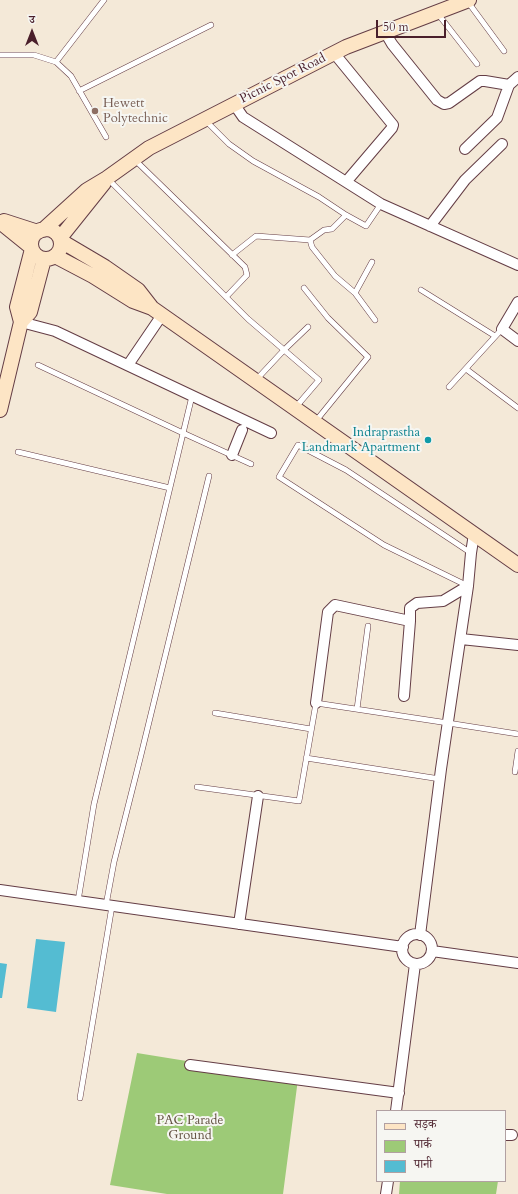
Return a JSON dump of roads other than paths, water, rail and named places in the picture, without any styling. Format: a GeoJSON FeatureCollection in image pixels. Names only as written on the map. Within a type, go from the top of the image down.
{"type":"FeatureCollection","features":[{"type":"Feature","properties":{"kind":"street","name":"Picnic Spot Road"},"geometry":{"type":"LineString","coordinates":[[40,231],[87,190],[107,178],[149,148],[346,47],[468,0]]}},
{"type":"Feature","properties":{"kind":"street"},"geometry":{"type":"LineString","coordinates":[[384,32],[437,100],[444,104],[449,103],[480,81],[509,85]]}},
{"type":"Feature","properties":{"kind":"street"},"geometry":{"type":"LineString","coordinates":[[334,53],[393,125],[346,182]]}},
{"type":"Feature","properties":{"kind":"street"},"geometry":{"type":"LineString","coordinates":[[465,149],[497,118],[509,85],[518,77]]}},
{"type":"Feature","properties":{"kind":"street"},"geometry":{"type":"LineString","coordinates":[[234,104],[243,117],[381,204],[518,265]]}},
{"type":"Feature","properties":{"kind":"street"},"geometry":{"type":"LineString","coordinates":[[430,226],[465,180],[502,144]]}},
{"type":"Feature","properties":{"kind":"street","name":"Picnic Spot Road"},"geometry":{"type":"LineString","coordinates":[[60,239],[107,178]]}},
{"type":"Feature","properties":{"kind":"street"},"geometry":{"type":"LineString","coordinates":[[0,221],[40,231],[47,230],[55,232],[60,239],[138,290],[157,312]]}},
{"type":"Feature","properties":{"kind":"street"},"geometry":{"type":"LineString","coordinates":[[0,221],[32,248],[36,256],[49,258],[93,276],[133,302],[157,312],[474,534],[517,561]]}},
{"type":"Feature","properties":{"kind":"street"},"geometry":{"type":"LineString","coordinates":[[21,322],[17,307],[32,248],[32,239],[40,231]]}},
{"type":"Feature","properties":{"kind":"street"},"geometry":{"type":"LineString","coordinates":[[0,410],[2,390],[21,322],[30,312],[49,258],[61,248],[60,239]]}},
{"type":"Feature","properties":{"kind":"street"},"geometry":{"type":"LineString","coordinates":[[518,302],[498,333],[518,341]]}},
{"type":"Feature","properties":{"kind":"street"},"geometry":{"type":"LineString","coordinates":[[128,365],[157,312]]}},
{"type":"Feature","properties":{"kind":"street"},"geometry":{"type":"LineString","coordinates":[[21,322],[55,331],[271,434]]}},
{"type":"Feature","properties":{"kind":"street"},"geometry":{"type":"LineString","coordinates":[[232,455],[242,430]]}},
{"type":"Feature","properties":{"kind":"street"},"geometry":{"type":"LineString","coordinates":[[420,935],[474,534]]}},
{"type":"Feature","properties":{"kind":"street"},"geometry":{"type":"LineString","coordinates":[[404,696],[410,608],[418,603],[443,601],[468,586]]}},
{"type":"Feature","properties":{"kind":"street"},"geometry":{"type":"LineString","coordinates":[[316,703],[328,612],[334,605],[410,621]]}},
{"type":"Feature","properties":{"kind":"street"},"geometry":{"type":"LineString","coordinates":[[460,639],[518,645]]}},
{"type":"Feature","properties":{"kind":"street"},"geometry":{"type":"LineString","coordinates":[[239,924],[258,796]]}},
{"type":"Feature","properties":{"kind":"street"},"geometry":{"type":"LineString","coordinates":[[0,890],[402,947]]}},
{"type":"Feature","properties":{"kind":"street"},"geometry":{"type":"LineString","coordinates":[[420,935],[429,941],[432,946],[432,951],[430,958],[419,964],[415,964],[405,958],[402,952],[402,947],[404,942],[409,937],[420,935]]}},
{"type":"Feature","properties":{"kind":"street"},"geometry":{"type":"LineString","coordinates":[[432,951],[518,962]]}},
{"type":"Feature","properties":{"kind":"street"},"geometry":{"type":"LineString","coordinates":[[396,1110],[415,964]]}},
{"type":"Feature","properties":{"kind":"street"},"geometry":{"type":"LineString","coordinates":[[190,1065],[399,1093]]}},
{"type":"Feature","properties":{"kind":"street"},"geometry":{"type":"LineString","coordinates":[[386,1194],[388,1182]]}},
{"type":"Feature","properties":{"kind":"lane"},"geometry":{"type":"LineString","coordinates":[[56,62],[104,0]]}},
{"type":"Feature","properties":{"kind":"lane"},"geometry":{"type":"LineString","coordinates":[[468,0],[504,52]]}},
{"type":"Feature","properties":{"kind":"lane"},"geometry":{"type":"LineString","coordinates":[[437,13],[477,64]]}},
{"type":"Feature","properties":{"kind":"lane"},"geometry":{"type":"LineString","coordinates":[[80,91],[211,25]]}},
{"type":"Feature","properties":{"kind":"lane"},"geometry":{"type":"LineString","coordinates":[[0,55],[34,55],[56,62],[71,76],[106,137]]}},
{"type":"Feature","properties":{"kind":"lane"},"geometry":{"type":"LineString","coordinates":[[205,120],[229,144],[253,161],[319,197],[366,226],[381,204]]}},
{"type":"Feature","properties":{"kind":"lane"},"geometry":{"type":"LineString","coordinates":[[134,159],[245,268],[247,275],[226,296]]}},
{"type":"Feature","properties":{"kind":"lane"},"geometry":{"type":"LineString","coordinates":[[107,178],[248,319],[319,380],[294,408]]}},
{"type":"Feature","properties":{"kind":"lane"},"geometry":{"type":"LineString","coordinates":[[232,255],[256,236],[310,240],[324,230],[332,229],[346,215]]}},
{"type":"Feature","properties":{"kind":"lane"},"geometry":{"type":"LineString","coordinates":[[310,240],[312,247],[335,276],[355,292],[375,320]]}},
{"type":"Feature","properties":{"kind":"lane"},"geometry":{"type":"LineString","coordinates":[[355,292],[372,262]]}},
{"type":"Feature","properties":{"kind":"lane"},"geometry":{"type":"LineString","coordinates":[[304,288],[328,318],[368,357],[315,422]]}},
{"type":"Feature","properties":{"kind":"lane"},"geometry":{"type":"LineString","coordinates":[[421,290],[498,333],[449,387]]}},
{"type":"Feature","properties":{"kind":"lane"},"geometry":{"type":"LineString","coordinates":[[255,381],[308,327]]}},
{"type":"Feature","properties":{"kind":"lane"},"geometry":{"type":"LineString","coordinates":[[38,365],[251,464]]}},
{"type":"Feature","properties":{"kind":"lane"},"geometry":{"type":"LineString","coordinates":[[466,369],[518,408]]}},
{"type":"Feature","properties":{"kind":"lane"},"geometry":{"type":"LineString","coordinates":[[78,901],[94,804],[192,396]]}},
{"type":"Feature","properties":{"kind":"lane"},"geometry":{"type":"LineString","coordinates":[[468,586],[384,544],[279,477],[298,445],[346,470],[471,554]]}},
{"type":"Feature","properties":{"kind":"lane"},"geometry":{"type":"LineString","coordinates":[[18,452],[170,488]]}},
{"type":"Feature","properties":{"kind":"lane"},"geometry":{"type":"LineString","coordinates":[[80,1098],[109,906],[114,862],[209,476]]}},
{"type":"Feature","properties":{"kind":"lane"},"geometry":{"type":"LineString","coordinates":[[357,709],[368,626]]}},
{"type":"Feature","properties":{"kind":"lane"},"geometry":{"type":"LineString","coordinates":[[197,787],[299,801],[316,703],[448,722],[518,734]]}},
{"type":"Feature","properties":{"kind":"lane"},"geometry":{"type":"LineString","coordinates":[[215,713],[311,729]]}},
{"type":"Feature","properties":{"kind":"lane"},"geometry":{"type":"LineString","coordinates":[[515,772],[518,751]]}},
{"type":"Feature","properties":{"kind":"lane"},"geometry":{"type":"LineString","coordinates":[[306,758],[440,779]]}},
{"type":"Feature","properties":{"kind":"water"},"geometry":{"type":"Polygon","coordinates":[[[36,939],[65,942],[56,1012],[27,1008],[36,939]]]}},
{"type":"Feature","properties":{"kind":"water"},"geometry":{"type":"Polygon","coordinates":[[[0,963],[7,964],[2,998],[0,998],[0,963]]]}},
{"type":"Feature","properties":{"kind":"place","name":"Hewett Polytechnic"},"geometry":{"type":"Point","coordinates":[95,111]}},
{"type":"Feature","properties":{"kind":"place","name":"Indraprastha Landmark Apartment"},"geometry":{"type":"Point","coordinates":[428,440]}},
{"type":"Feature","properties":{"kind":"park label","name":"PAC Parade Ground"},"geometry":{"type":"Point","coordinates":[190,1128]}}]}
